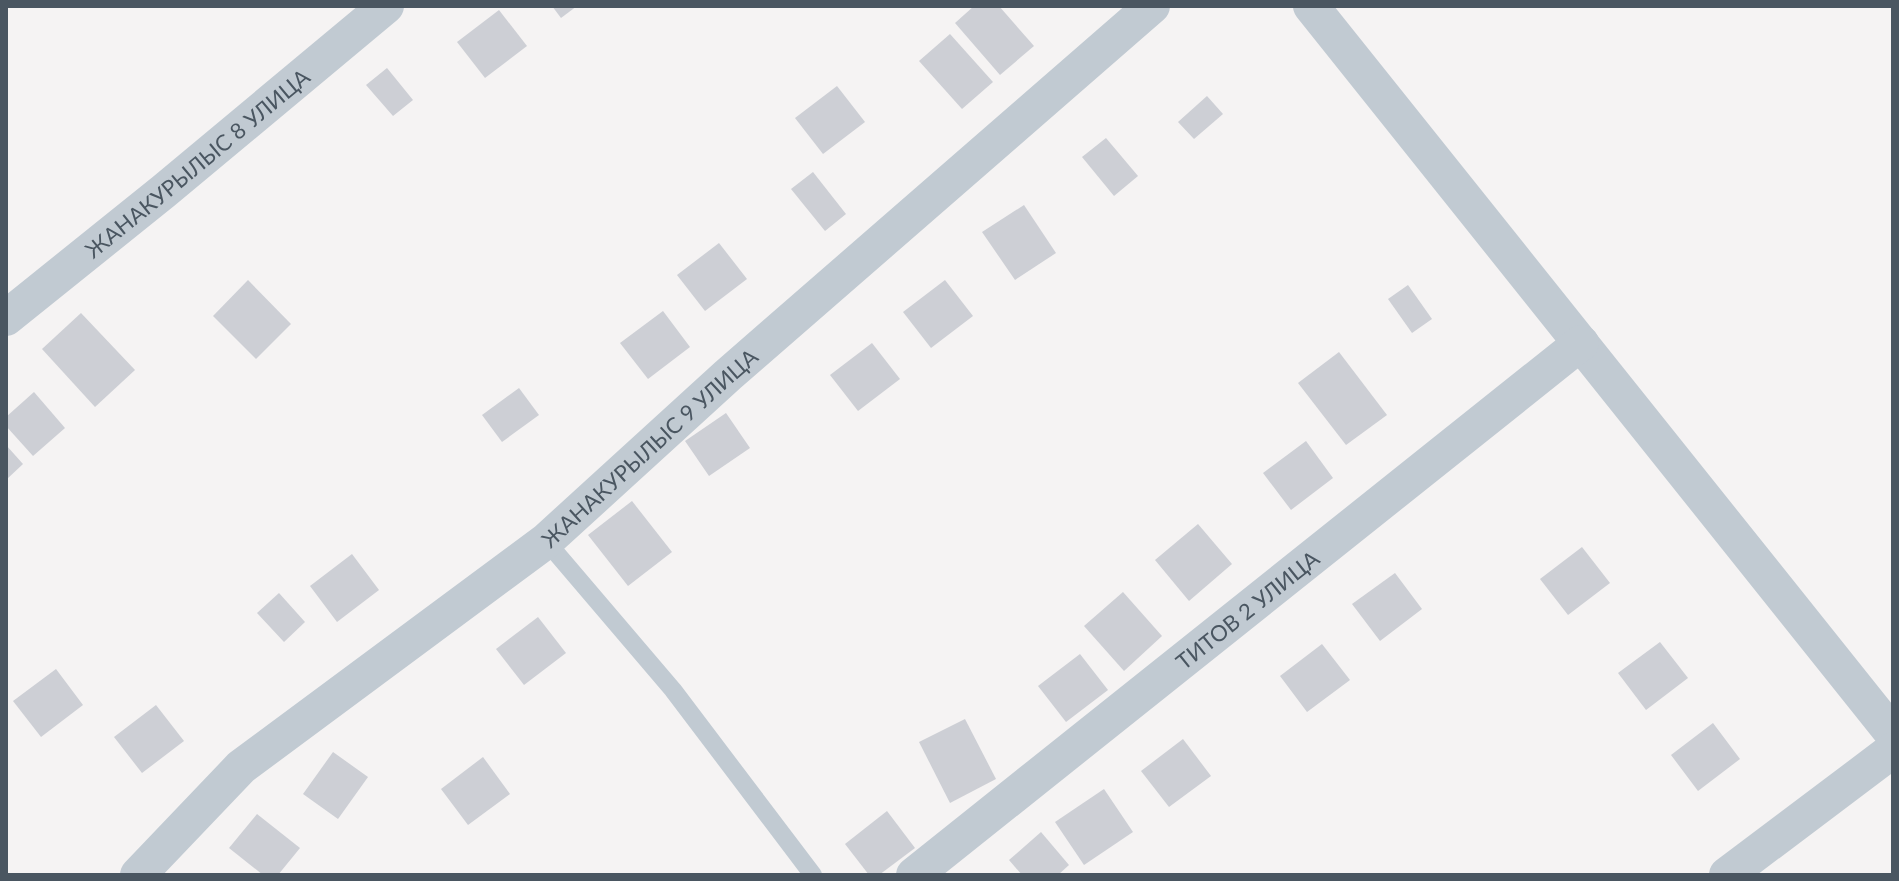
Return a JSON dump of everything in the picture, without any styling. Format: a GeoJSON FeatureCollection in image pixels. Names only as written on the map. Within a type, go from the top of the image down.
{"type":"FeatureCollection","features":[{"type":"Feature","properties":{"kind":"street","name":"ЖАНАКУРЫЛЫС 8 УЛИЦА"},"geometry":{"type":"LineString","coordinates":[[6,318],[386,6]]}},
{"type":"Feature","properties":{"kind":"street","name":"ЖАНАКУРЫЛЫС 9 УЛИЦА"},"geometry":{"type":"LineString","coordinates":[[138,875],[241,767],[546,541],[728,375],[1152,6]]}},
{"type":"Feature","properties":{"kind":"street"},"geometry":{"type":"LineString","coordinates":[[1311,6],[1893,734]]}},
{"type":"Feature","properties":{"kind":"street","name":"ТИТОВ 2 УЛИЦА"},"geometry":{"type":"LineString","coordinates":[[914,875],[1581,343]]}},
{"type":"Feature","properties":{"kind":"street"},"geometry":{"type":"LineString","coordinates":[[1727,875],[1893,750]]}},
{"type":"Feature","properties":{"kind":"lane"},"geometry":{"type":"LineString","coordinates":[[546,541],[673,690],[813,875]]}},
{"type":"Feature","properties":{"kind":"building"},"geometry":{"type":"Polygon","coordinates":[[[552,6],[577,6],[561,18],[552,6]]]}},
{"type":"Feature","properties":{"kind":"building"},"geometry":{"type":"Polygon","coordinates":[[[974,6],[999,6],[1034,46],[1000,75],[955,23],[974,6]]]}},
{"type":"Feature","properties":{"kind":"building"},"geometry":{"type":"Polygon","coordinates":[[[499,10],[527,46],[485,78],[457,42],[499,10]]]}},
{"type":"Feature","properties":{"kind":"building"},"geometry":{"type":"Polygon","coordinates":[[[950,34],[993,82],[962,109],[919,61],[950,34]]]}},
{"type":"Feature","properties":{"kind":"building"},"geometry":{"type":"Polygon","coordinates":[[[387,68],[413,100],[393,116],[366,85],[387,68]]]}},
{"type":"Feature","properties":{"kind":"building"},"geometry":{"type":"Polygon","coordinates":[[[837,86],[865,122],[823,154],[795,118],[837,86]]]}},
{"type":"Feature","properties":{"kind":"building"},"geometry":{"type":"Polygon","coordinates":[[[1207,96],[1223,114],[1194,139],[1178,122],[1207,96]]]}},
{"type":"Feature","properties":{"kind":"building"},"geometry":{"type":"Polygon","coordinates":[[[1106,138],[1138,176],[1114,196],[1082,157],[1106,138]]]}},
{"type":"Feature","properties":{"kind":"building"},"geometry":{"type":"Polygon","coordinates":[[[813,172],[846,214],[825,231],[791,189],[813,172]]]}},
{"type":"Feature","properties":{"kind":"building"},"geometry":{"type":"Polygon","coordinates":[[[1024,205],[1056,253],[1015,280],[982,232],[1024,205]]]}},
{"type":"Feature","properties":{"kind":"building"},"geometry":{"type":"Polygon","coordinates":[[[719,243],[747,279],[705,311],[677,275],[719,243]]]}},
{"type":"Feature","properties":{"kind":"building"},"geometry":{"type":"Polygon","coordinates":[[[248,280],[291,324],[256,359],[213,316],[248,280]]]}},
{"type":"Feature","properties":{"kind":"building"},"geometry":{"type":"Polygon","coordinates":[[[945,280],[973,316],[931,348],[903,312],[945,280]]]}},
{"type":"Feature","properties":{"kind":"building"},"geometry":{"type":"Polygon","coordinates":[[[1408,285],[1432,319],[1412,333],[1388,299],[1408,285]]]}},
{"type":"Feature","properties":{"kind":"building"},"geometry":{"type":"Polygon","coordinates":[[[663,311],[690,347],[648,379],[620,343],[663,311]]]}},
{"type":"Feature","properties":{"kind":"building"},"geometry":{"type":"Polygon","coordinates":[[[81,313],[135,370],[95,407],[42,349],[81,313]]]}},
{"type":"Feature","properties":{"kind":"building"},"geometry":{"type":"Polygon","coordinates":[[[872,343],[900,379],[858,411],[830,375],[872,343]]]}},
{"type":"Feature","properties":{"kind":"building"},"geometry":{"type":"Polygon","coordinates":[[[1339,352],[1387,415],[1346,445],[1298,383],[1339,352]]]}},
{"type":"Feature","properties":{"kind":"building"},"geometry":{"type":"Polygon","coordinates":[[[519,388],[539,415],[502,442],[482,415],[519,388]]]}},
{"type":"Feature","properties":{"kind":"building"},"geometry":{"type":"Polygon","coordinates":[[[34,392],[65,428],[33,456],[6,426],[6,417],[34,392]]]}},
{"type":"Feature","properties":{"kind":"building"},"geometry":{"type":"Polygon","coordinates":[[[726,413],[750,448],[709,476],[685,441],[726,413]]]}},
{"type":"Feature","properties":{"kind":"building"},"geometry":{"type":"Polygon","coordinates":[[[1306,441],[1333,478],[1291,510],[1263,473],[1306,441]]]}},
{"type":"Feature","properties":{"kind":"building"},"geometry":{"type":"Polygon","coordinates":[[[6,445],[23,464],[6,480],[6,445]]]}},
{"type":"Feature","properties":{"kind":"building"},"geometry":{"type":"Polygon","coordinates":[[[632,501],[672,552],[628,586],[588,535],[632,501]]]}},
{"type":"Feature","properties":{"kind":"building"},"geometry":{"type":"Polygon","coordinates":[[[1198,524],[1232,564],[1189,601],[1155,560],[1198,524]]]}},
{"type":"Feature","properties":{"kind":"building"},"geometry":{"type":"Polygon","coordinates":[[[1582,547],[1610,583],[1568,615],[1540,579],[1582,547]]]}},
{"type":"Feature","properties":{"kind":"building"},"geometry":{"type":"Polygon","coordinates":[[[352,554],[379,590],[337,622],[310,586],[352,554]]]}},
{"type":"Feature","properties":{"kind":"building"},"geometry":{"type":"Polygon","coordinates":[[[1395,573],[1422,609],[1380,641],[1352,604],[1395,573]]]}},
{"type":"Feature","properties":{"kind":"building"},"geometry":{"type":"Polygon","coordinates":[[[1123,592],[1162,636],[1124,671],[1084,626],[1123,592]]]}},
{"type":"Feature","properties":{"kind":"building"},"geometry":{"type":"Polygon","coordinates":[[[279,593],[305,622],[284,642],[257,613],[279,593]]]}},
{"type":"Feature","properties":{"kind":"building"},"geometry":{"type":"Polygon","coordinates":[[[538,617],[566,653],[524,685],[496,649],[538,617]]]}},
{"type":"Feature","properties":{"kind":"building"},"geometry":{"type":"Polygon","coordinates":[[[1660,642],[1688,678],[1646,710],[1618,673],[1660,642]]]}},
{"type":"Feature","properties":{"kind":"building"},"geometry":{"type":"Polygon","coordinates":[[[1322,644],[1350,680],[1307,712],[1280,676],[1322,644]]]}},
{"type":"Feature","properties":{"kind":"building"},"geometry":{"type":"Polygon","coordinates":[[[1080,654],[1108,690],[1066,722],[1038,686],[1080,654]]]}},
{"type":"Feature","properties":{"kind":"building"},"geometry":{"type":"Polygon","coordinates":[[[56,669],[83,705],[41,737],[13,701],[56,669]]]}},
{"type":"Feature","properties":{"kind":"building"},"geometry":{"type":"Polygon","coordinates":[[[156,705],[184,741],[142,773],[114,737],[156,705]]]}},
{"type":"Feature","properties":{"kind":"building"},"geometry":{"type":"Polygon","coordinates":[[[965,719],[996,779],[950,803],[919,742],[965,719]]]}},
{"type":"Feature","properties":{"kind":"building"},"geometry":{"type":"Polygon","coordinates":[[[1713,723],[1740,759],[1698,791],[1671,755],[1713,723]]]}},
{"type":"Feature","properties":{"kind":"building"},"geometry":{"type":"Polygon","coordinates":[[[1183,739],[1211,776],[1169,807],[1141,771],[1183,739]]]}},
{"type":"Feature","properties":{"kind":"building"},"geometry":{"type":"Polygon","coordinates":[[[333,752],[368,777],[338,819],[303,794],[333,752]]]}},
{"type":"Feature","properties":{"kind":"building"},"geometry":{"type":"Polygon","coordinates":[[[483,757],[510,794],[468,825],[441,789],[483,757]]]}},
{"type":"Feature","properties":{"kind":"building"},"geometry":{"type":"Polygon","coordinates":[[[1104,789],[1133,832],[1084,865],[1055,822],[1104,789]]]}},
{"type":"Feature","properties":{"kind":"building"},"geometry":{"type":"Polygon","coordinates":[[[887,811],[915,848],[879,875],[869,875],[845,844],[887,811]]]}},
{"type":"Feature","properties":{"kind":"building"},"geometry":{"type":"Polygon","coordinates":[[[257,814],[300,848],[278,875],[263,875],[229,848],[257,814]]]}},
{"type":"Feature","properties":{"kind":"building"},"geometry":{"type":"Polygon","coordinates":[[[1041,832],[1069,865],[1058,875],[1022,875],[1009,860],[1041,832]]]}}]}
